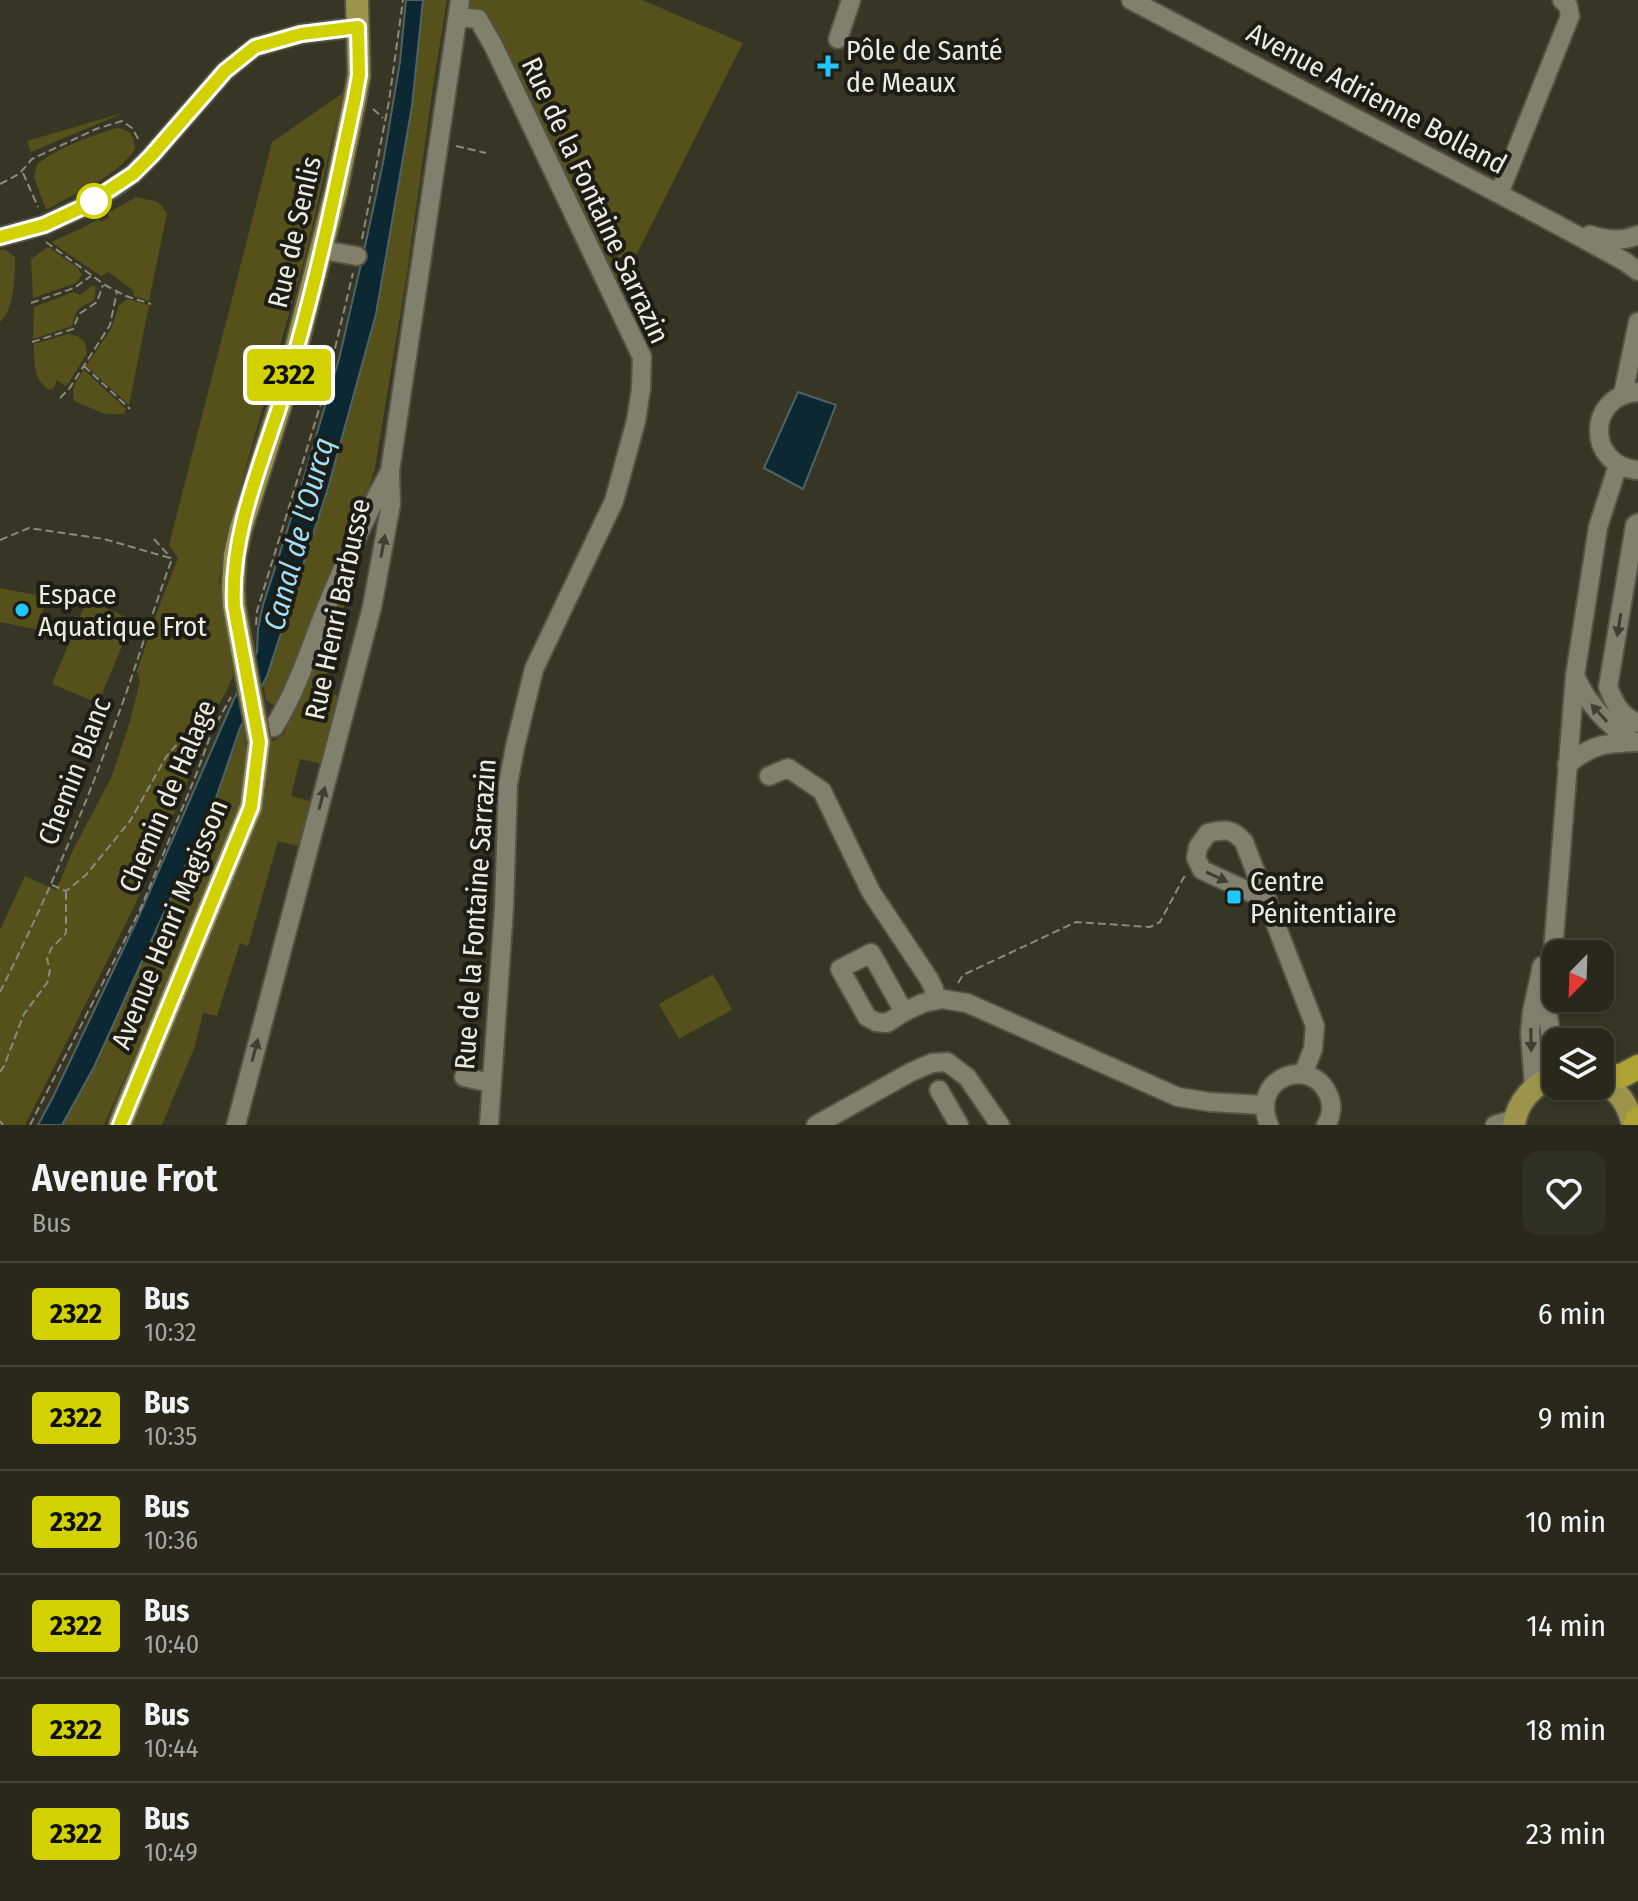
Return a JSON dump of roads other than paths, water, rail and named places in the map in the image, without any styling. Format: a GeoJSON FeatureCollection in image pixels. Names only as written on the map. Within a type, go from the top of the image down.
{"type":"FeatureCollection","features":[{"type":"Feature","properties":{"kind":"highway"},"geometry":{"type":"LineString","coordinates":[[1614,1078],[1638,1067]]}},
{"type":"Feature","properties":{"kind":"highway"},"geometry":{"type":"LineString","coordinates":[[1634,1125],[1638,1119]]}},
{"type":"Feature","properties":{"kind":"main road","name":"Rue de Senlis"},"geometry":{"type":"LineString","coordinates":[[258,736],[234,606],[235,555],[288,381],[322,250],[359,75],[357,0]]}},
{"type":"Feature","properties":{"kind":"main road","name":"Avenue Henri Magisson"},"geometry":{"type":"LineString","coordinates":[[120,1125],[251,807],[258,736]]}},
{"type":"Feature","properties":{"kind":"main road"},"geometry":{"type":"LineString","coordinates":[[1508,1123],[1522,1102],[1542,1083]]}},
{"type":"Feature","properties":{"kind":"main road"},"geometry":{"type":"LineString","coordinates":[[1614,1089],[1629,1108],[1634,1125]]}},
{"type":"Feature","properties":{"kind":"street"},"geometry":{"type":"LineString","coordinates":[[838,39],[851,0]]}},
{"type":"Feature","properties":{"kind":"street","name":"Avenue Adrienne Bolland"},"geometry":{"type":"LineString","coordinates":[[1131,0],[1556,224],[1638,271]]}},
{"type":"Feature","properties":{"kind":"street"},"geometry":{"type":"LineString","coordinates":[[1499,194],[1570,16],[1568,6],[1562,0]]}},
{"type":"Feature","properties":{"kind":"street","name":"Rue Henri Barbusse"},"geometry":{"type":"LineString","coordinates":[[236,1125],[372,607],[391,504],[390,471],[460,9]]}},
{"type":"Feature","properties":{"kind":"street","name":"Rue de la Fontaine Sarrazin"},"geometry":{"type":"LineString","coordinates":[[460,9],[478,19],[493,45],[642,357],[636,421],[614,501],[534,669],[515,747],[508,784],[504,908],[489,1125]]}},
{"type":"Feature","properties":{"kind":"street"},"geometry":{"type":"LineString","coordinates":[[0,237],[44,225],[83,207],[133,174],[225,71],[255,47],[301,34],[358,27]]}},
{"type":"Feature","properties":{"kind":"street","name":"Avenue Adrienne Bolland"},"geometry":{"type":"LineString","coordinates":[[1556,224],[1605,239],[1626,240],[1638,235]]}},
{"type":"Feature","properties":{"kind":"street"},"geometry":{"type":"LineString","coordinates":[[322,250],[357,256]]}},
{"type":"Feature","properties":{"kind":"street"},"geometry":{"type":"LineString","coordinates":[[1638,322],[1630,393],[1612,401],[1604,410],[1598,434],[1601,447],[1608,457],[1629,470],[1638,470]]}},
{"type":"Feature","properties":{"kind":"street"},"geometry":{"type":"LineString","coordinates":[[1550,1028],[1555,909],[1575,676],[1598,527],[1618,465]]}},
{"type":"Feature","properties":{"kind":"street"},"geometry":{"type":"LineString","coordinates":[[258,736],[274,727],[290,702],[327,607],[390,471]]}},
{"type":"Feature","properties":{"kind":"street"},"geometry":{"type":"LineString","coordinates":[[1638,523],[1635,525],[1608,687],[1615,705],[1638,723]]}},
{"type":"Feature","properties":{"kind":"street"},"geometry":{"type":"LineString","coordinates":[[1575,676],[1592,707],[1612,727],[1635,742]]}},
{"type":"Feature","properties":{"kind":"street"},"geometry":{"type":"LineString","coordinates":[[1567,765],[1593,746],[1635,742]]}},
{"type":"Feature","properties":{"kind":"street"},"geometry":{"type":"LineString","coordinates":[[769,776],[788,768],[822,791],[871,892],[940,1000]]}},
{"type":"Feature","properties":{"kind":"street"},"geometry":{"type":"LineString","coordinates":[[1267,900],[1202,870],[1196,858],[1198,847],[1208,833],[1222,829],[1236,833],[1244,842],[1267,900],[1315,1026],[1313,1049],[1303,1074]]}},
{"type":"Feature","properties":{"kind":"street"},"geometry":{"type":"LineString","coordinates":[[1534,1088],[1530,1032],[1532,1012],[1555,909]]}},
{"type":"Feature","properties":{"kind":"street"},"geometry":{"type":"LineString","coordinates":[[904,1012],[940,1000],[967,1003],[1178,1097],[1264,1105]]}},
{"type":"Feature","properties":{"kind":"street"},"geometry":{"type":"LineString","coordinates":[[816,1125],[911,1072],[932,1063],[947,1062],[967,1077],[1000,1125]]}},
{"type":"Feature","properties":{"kind":"street"},"geometry":{"type":"LineString","coordinates":[[1269,1125],[1264,1105],[1267,1094],[1273,1085],[1292,1074],[1313,1077],[1321,1083],[1331,1100],[1333,1123]]}},
{"type":"Feature","properties":{"kind":"street"},"geometry":{"type":"LineString","coordinates":[[464,1077],[491,1083]]}},
{"type":"Feature","properties":{"kind":"street"},"geometry":{"type":"LineString","coordinates":[[939,1090],[959,1125]]}},
{"type":"Feature","properties":{"kind":"water","name":"Canal de l'Ourcq"},"geometry":{"type":"Polygon","coordinates":[[[406,0],[423,0],[412,106],[376,314],[328,488],[267,676],[240,728],[216,798],[94,1067],[62,1125],[38,1125],[139,916],[257,652],[263,605],[339,359],[364,251],[400,62],[406,0]]]}},
{"type":"Feature","properties":{"kind":"water"},"geometry":{"type":"Polygon","coordinates":[[[798,392],[836,405],[803,489],[764,468],[798,392]]]}},
{"type":"Feature","properties":{"kind":"place","name":"Pôle de Santé de Meaux"},"geometry":{"type":"Point","coordinates":[828,66]}},
{"type":"Feature","properties":{"kind":"place","name":"Espace Aquatique Frot"},"geometry":{"type":"Point","coordinates":[22,610]}},
{"type":"Feature","properties":{"kind":"place","name":"Centre Pénitentiaire"},"geometry":{"type":"Point","coordinates":[1234,897]}}]}
